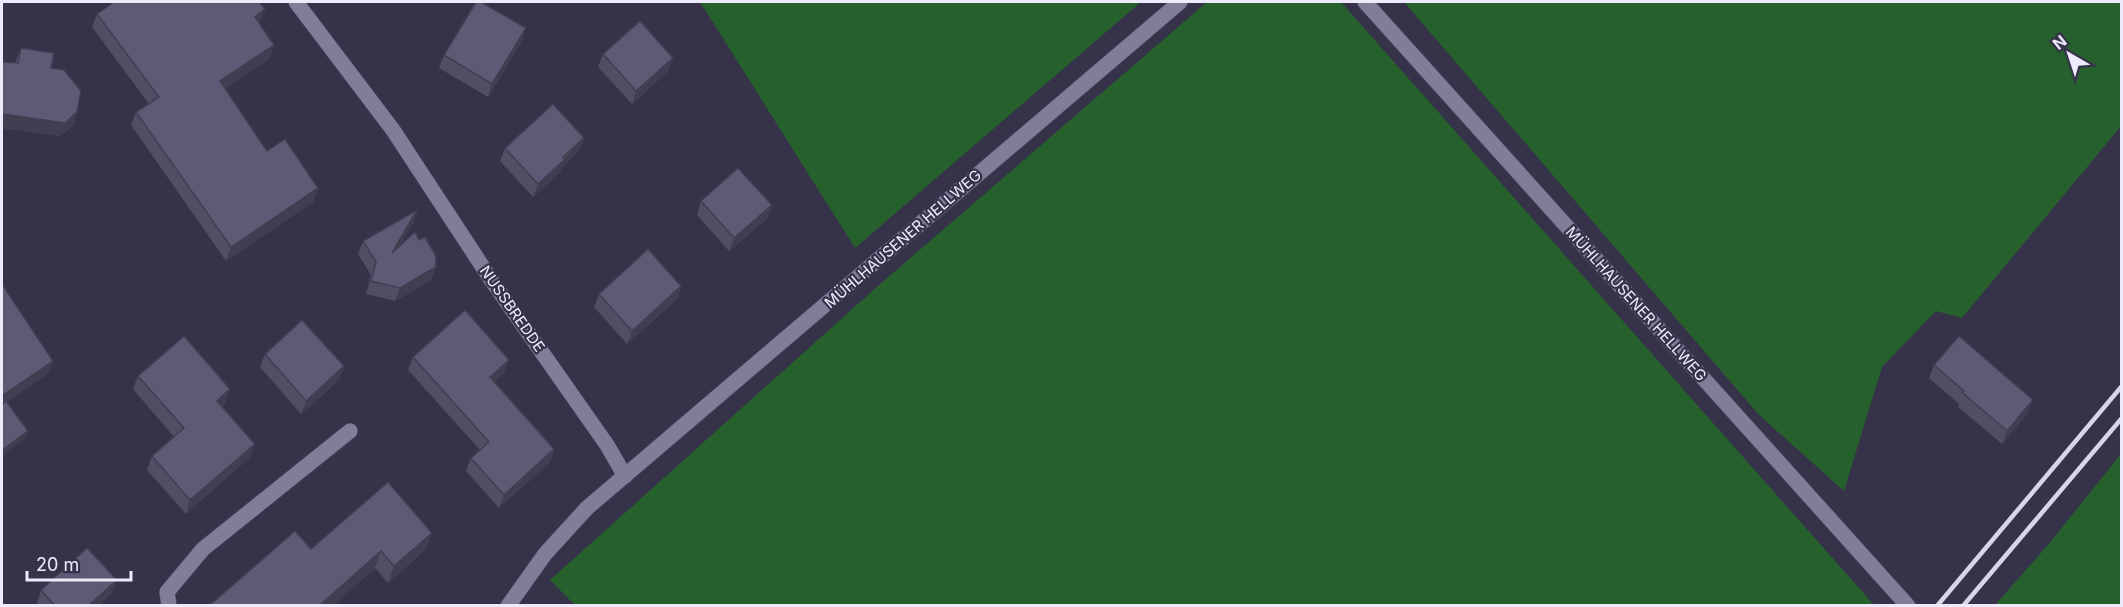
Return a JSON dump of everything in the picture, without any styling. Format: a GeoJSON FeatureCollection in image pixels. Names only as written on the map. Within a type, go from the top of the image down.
{"type":"FeatureCollection","features":[{"type":"Feature","properties":{"kind":"street","name":"NUSSBREDDE"},"geometry":{"type":"LineString","coordinates":[[296,2],[393,130],[492,281],[607,445],[625,476]]}},
{"type":"Feature","properties":{"kind":"street","name":"MÜHLHAUSENER HELLWEG"},"geometry":{"type":"LineString","coordinates":[[625,476],[1180,2]]}},
{"type":"Feature","properties":{"kind":"street","name":"MÜHLHAUSENER HELLWEG"},"geometry":{"type":"LineString","coordinates":[[1365,2],[1908,606]]}},
{"type":"Feature","properties":{"kind":"street"},"geometry":{"type":"LineString","coordinates":[[169,606],[167,592],[203,549],[350,431]]}},
{"type":"Feature","properties":{"kind":"street"},"geometry":{"type":"LineString","coordinates":[[508,606],[545,554],[587,508],[625,476]]}},
{"type":"Feature","properties":{"kind":"green space"},"geometry":{"type":"Polygon","coordinates":[[[700,2],[1141,2],[855,248],[700,2]]]}},
{"type":"Feature","properties":{"kind":"green space"},"geometry":{"type":"Polygon","coordinates":[[[1207,2],[1341,2],[1874,605],[576,606],[550,580],[879,285],[1207,2]]]}},
{"type":"Feature","properties":{"kind":"green space"},"geometry":{"type":"Polygon","coordinates":[[[1404,2],[2121,2],[2121,126],[1962,318],[1936,311],[1882,367],[1844,491],[1759,415],[1404,2]]]}},
{"type":"Feature","properties":{"kind":"green space"},"geometry":{"type":"Polygon","coordinates":[[[2121,454],[2121,605],[1995,605],[2047,546],[2121,454]]]}},
{"type":"Feature","properties":{"kind":"building"},"geometry":{"type":"Polygon","coordinates":[[[114,2],[259,2],[265,9],[255,17],[274,45],[220,81],[267,151],[285,139],[318,188],[231,247],[136,112],[159,97],[97,14],[114,2]]]}},
{"type":"Feature","properties":{"kind":"building"},"geometry":{"type":"Polygon","coordinates":[[[476,2],[481,2],[526,28],[492,84],[444,55],[476,2]]]}},
{"type":"Feature","properties":{"kind":"building"},"geometry":{"type":"Polygon","coordinates":[[[640,21],[673,58],[636,91],[603,54],[640,21]]]}},
{"type":"Feature","properties":{"kind":"building"},"geometry":{"type":"Polygon","coordinates":[[[21,48],[54,53],[51,68],[64,70],[81,91],[77,112],[65,123],[2,114],[2,64],[4,62],[18,63],[21,48]]]}},
{"type":"Feature","properties":{"kind":"building"},"geometry":{"type":"Polygon","coordinates":[[[553,104],[584,138],[538,184],[505,148],[553,104]]]}},
{"type":"Feature","properties":{"kind":"building"},"geometry":{"type":"Polygon","coordinates":[[[738,168],[772,205],[734,238],[701,201],[738,168]]]}},
{"type":"Feature","properties":{"kind":"building"},"geometry":{"type":"Polygon","coordinates":[[[417,210],[392,253],[415,232],[419,240],[425,237],[436,256],[436,267],[400,288],[371,281],[376,262],[363,241],[417,210]]]}},
{"type":"Feature","properties":{"kind":"building"},"geometry":{"type":"Polygon","coordinates":[[[648,249],[681,286],[632,331],[599,294],[648,249]]]}},
{"type":"Feature","properties":{"kind":"building"},"geometry":{"type":"Polygon","coordinates":[[[2,284],[53,361],[3,395],[2,392],[2,284]]]}},
{"type":"Feature","properties":{"kind":"building"},"geometry":{"type":"Polygon","coordinates":[[[465,310],[509,360],[490,377],[554,449],[504,495],[471,458],[489,442],[413,357],[465,310]]]}},
{"type":"Feature","properties":{"kind":"building"},"geometry":{"type":"Polygon","coordinates":[[[302,320],[344,366],[306,401],[265,354],[302,320]]]}},
{"type":"Feature","properties":{"kind":"building"},"geometry":{"type":"Polygon","coordinates":[[[184,336],[230,389],[217,401],[255,444],[190,500],[152,456],[184,428],[138,376],[184,336]]]}},
{"type":"Feature","properties":{"kind":"building"},"geometry":{"type":"Polygon","coordinates":[[[1959,336],[2033,400],[2007,431],[1934,365],[1959,336]]]}},
{"type":"Feature","properties":{"kind":"building"},"geometry":{"type":"Polygon","coordinates":[[[6,401],[28,431],[2,450],[2,405],[6,401]]]}},
{"type":"Feature","properties":{"kind":"building"},"geometry":{"type":"Polygon","coordinates":[[[388,482],[432,533],[394,566],[381,551],[321,606],[212,606],[211,604],[295,531],[311,549],[388,482]]]}},
{"type":"Feature","properties":{"kind":"building"},"geometry":{"type":"Polygon","coordinates":[[[87,548],[117,580],[88,606],[55,606],[41,590],[87,548]]]}},
{"type":"Feature","properties":{"kind":"railway"},"geometry":{"type":"LineString","coordinates":[[1937,606],[2122,386]]}},
{"type":"Feature","properties":{"kind":"railway"},"geometry":{"type":"LineString","coordinates":[[1963,606],[2122,418]]}}]}
